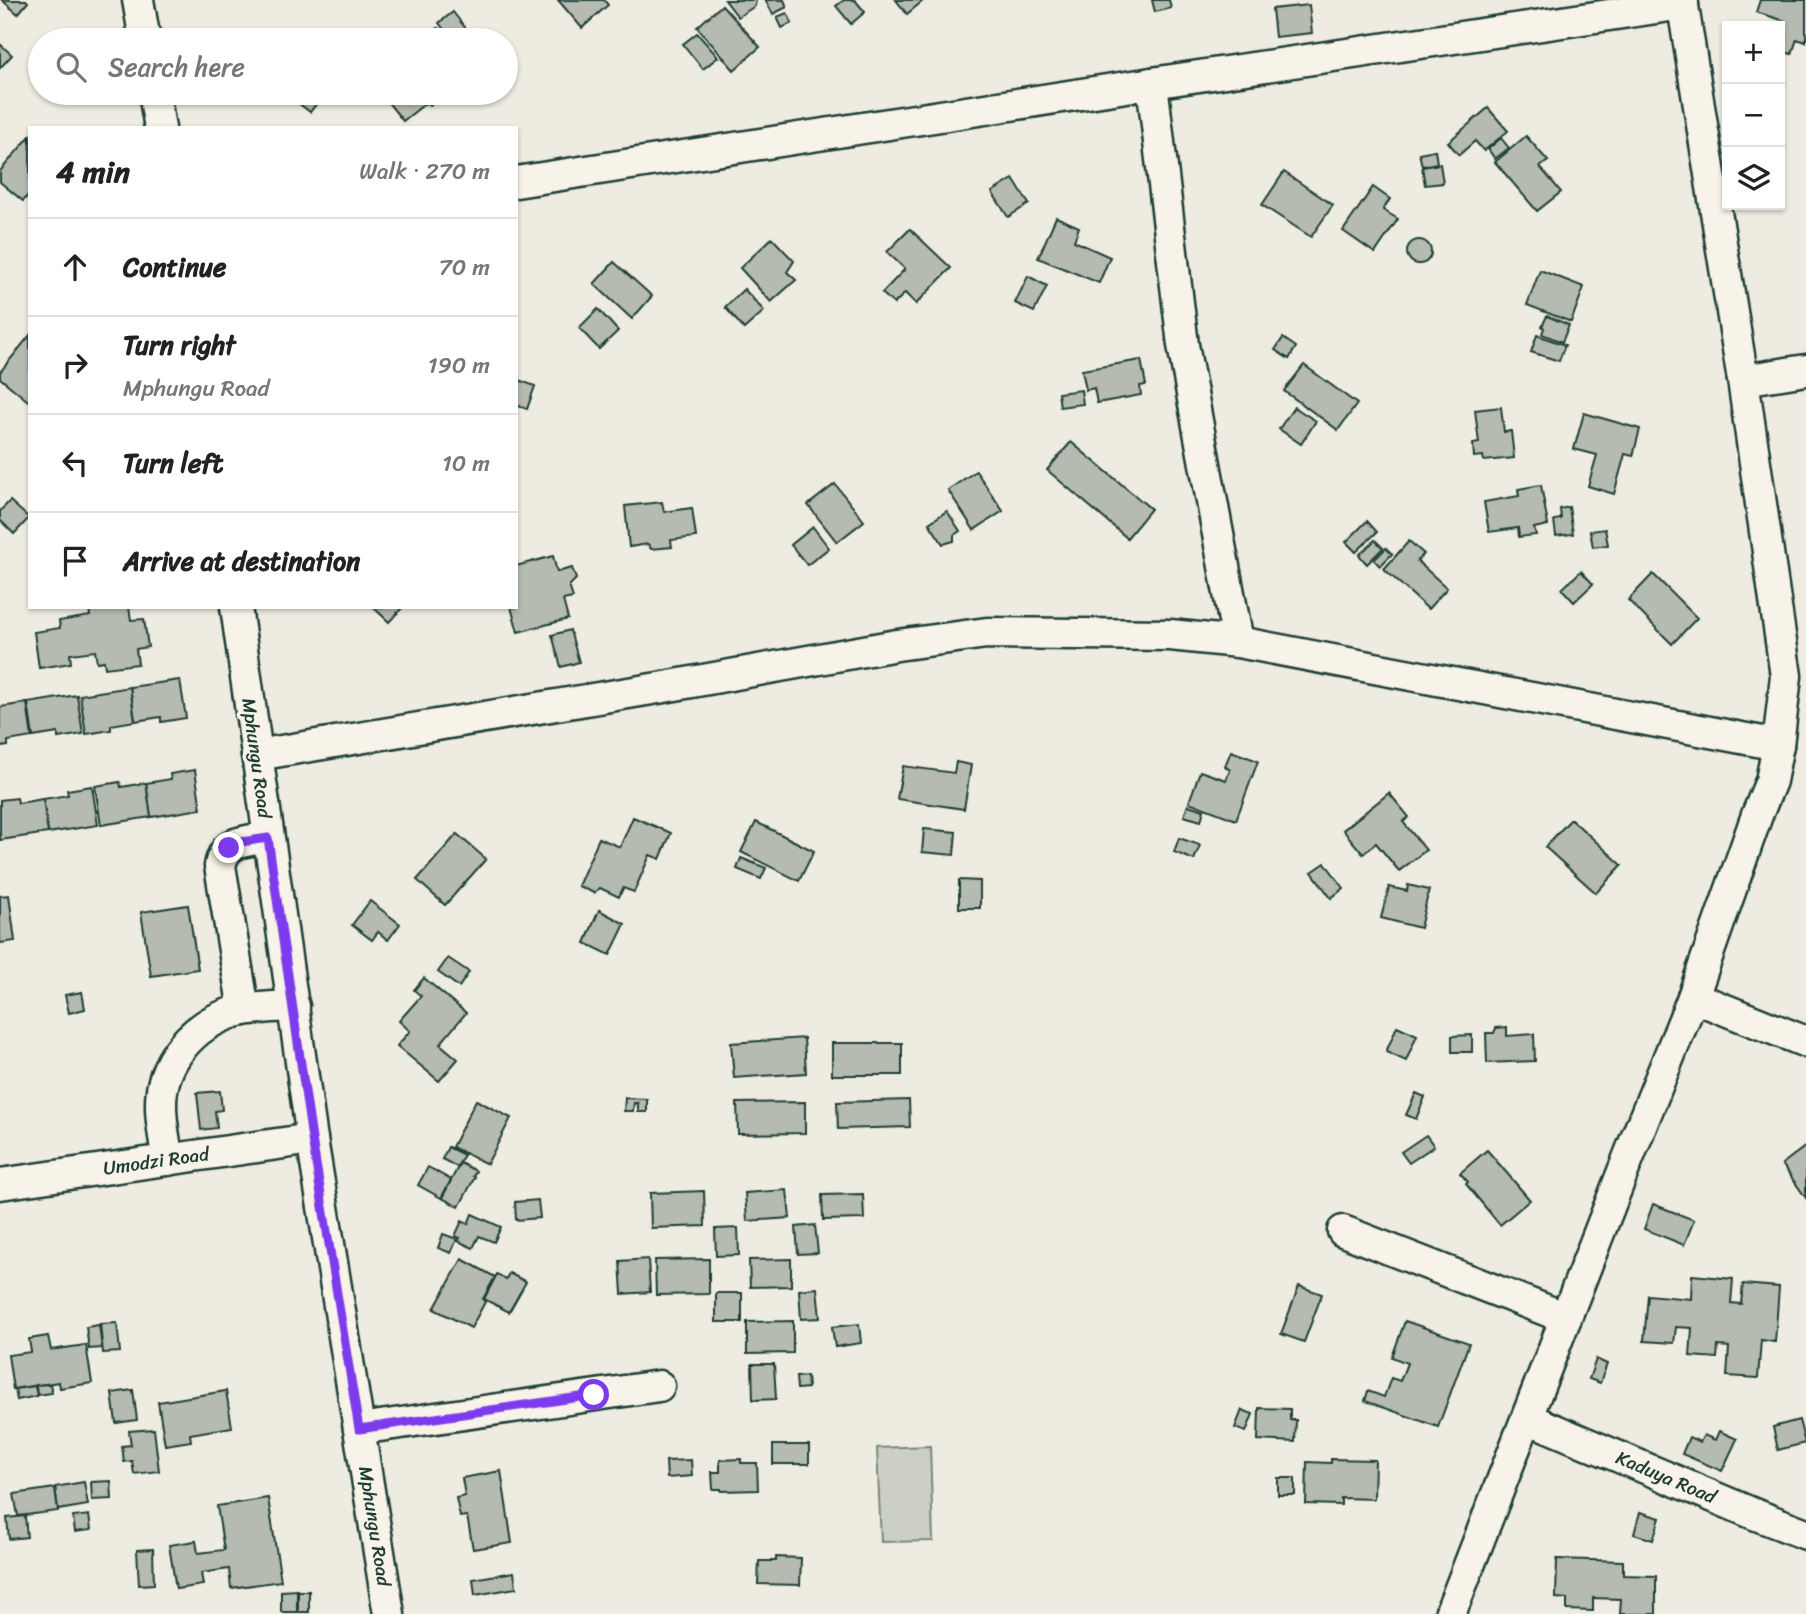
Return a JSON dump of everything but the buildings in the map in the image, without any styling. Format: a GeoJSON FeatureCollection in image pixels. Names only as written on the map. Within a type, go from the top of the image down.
{"type":"FeatureCollection","features":[{"type":"Feature","properties":{"kind":"street"},"geometry":{"type":"LineString","coordinates":[[138,0],[143,28]]}},
{"type":"Feature","properties":{"kind":"street"},"geometry":{"type":"LineString","coordinates":[[518,182],[1682,2],[1743,380],[1786,676],[1778,745],[1771,781],[1693,998],[1450,1614]]}},
{"type":"Feature","properties":{"kind":"street"},"geometry":{"type":"LineString","coordinates":[[1152,83],[1183,345],[1238,642]]}},
{"type":"Feature","properties":{"kind":"street"},"geometry":{"type":"LineString","coordinates":[[156,105],[160,126]]}},
{"type":"Feature","properties":{"kind":"street"},"geometry":{"type":"LineString","coordinates":[[1743,380],[1806,370]]}},
{"type":"Feature","properties":{"kind":"street","name":"Mphungu Road"},"geometry":{"type":"LineString","coordinates":[[236,609],[312,1139],[389,1614]]}},
{"type":"Feature","properties":{"kind":"street"},"geometry":{"type":"LineString","coordinates":[[257,755],[897,645],[987,633],[1170,635],[1238,642],[1778,745]]}},
{"type":"Feature","properties":{"kind":"street"},"geometry":{"type":"LineString","coordinates":[[244,1010],[220,866],[224,853],[234,844],[268,838]]}},
{"type":"Feature","properties":{"kind":"street"},"geometry":{"type":"LineString","coordinates":[[1693,998],[1806,1042]]}},
{"type":"Feature","properties":{"kind":"street"},"geometry":{"type":"LineString","coordinates":[[168,1160],[160,1104],[163,1086],[177,1053],[203,1027],[219,1018],[244,1010],[294,1006]]}},
{"type":"Feature","properties":{"kind":"street","name":"Umodzi Road"},"geometry":{"type":"LineString","coordinates":[[0,1184],[312,1139]]}},
{"type":"Feature","properties":{"kind":"street"},"geometry":{"type":"LineString","coordinates":[[1343,1231],[1566,1318]]}},
{"type":"Feature","properties":{"kind":"street"},"geometry":{"type":"LineString","coordinates":[[359,1429],[659,1386]]}},
{"type":"Feature","properties":{"kind":"street","name":"Kaduya Road"},"geometry":{"type":"LineString","coordinates":[[1527,1418],[1806,1534]]}},
{"type":"Feature","properties":{"kind":"shaded area"},"geometry":{"type":"Polygon","coordinates":[[[930,1446],[933,1541],[881,1542],[877,1448],[930,1446]]]}},
{"type":"Feature","properties":{"kind":"route"},"geometry":{"type":"LineString","coordinates":[[229,848],[241,842],[268,838],[312,1139],[359,1429],[594,1395]]}}]}
